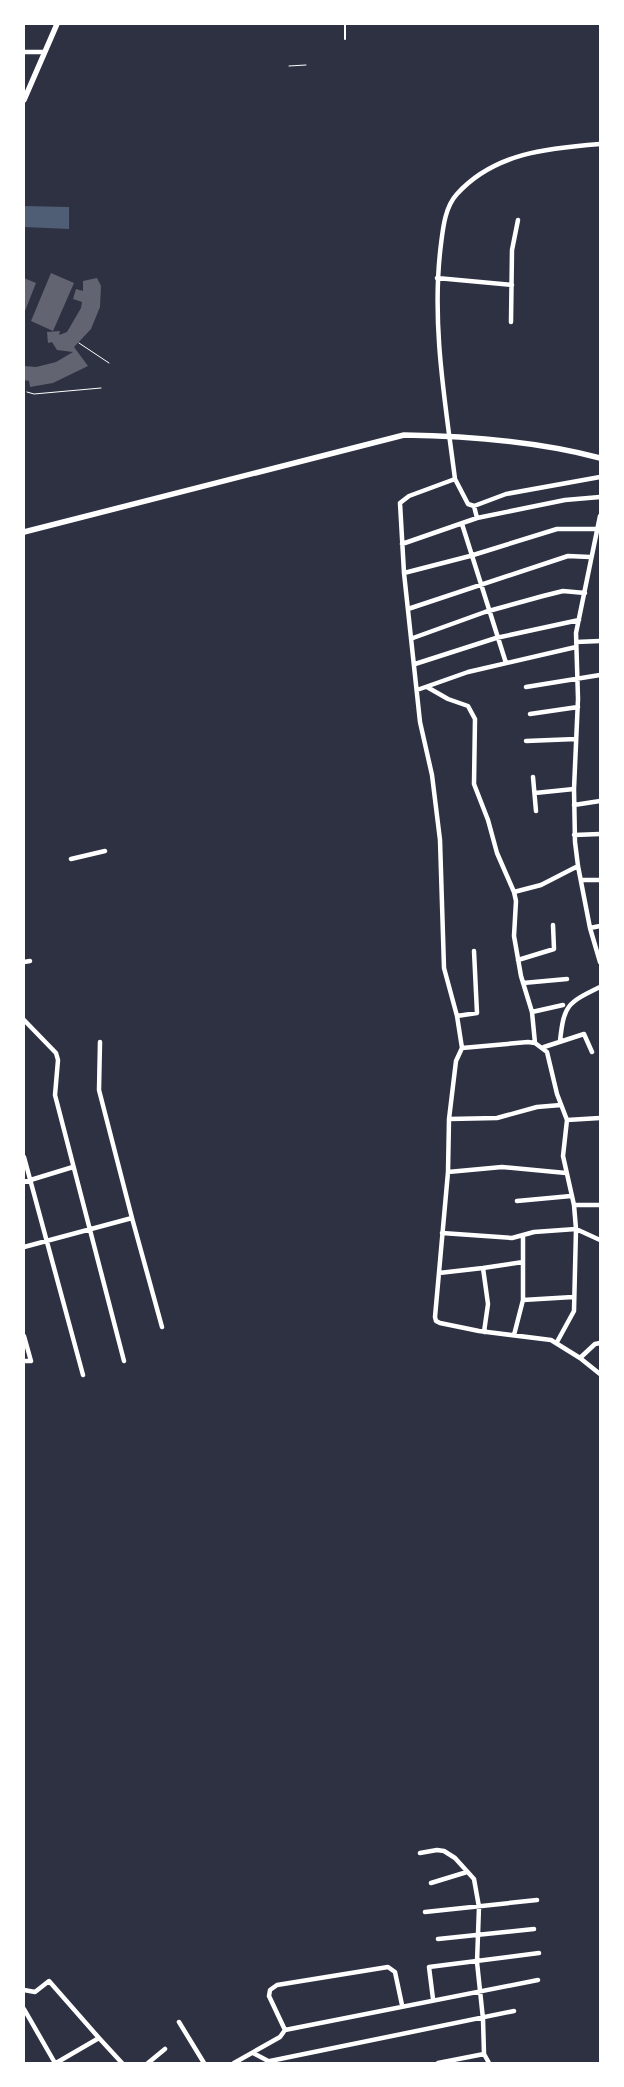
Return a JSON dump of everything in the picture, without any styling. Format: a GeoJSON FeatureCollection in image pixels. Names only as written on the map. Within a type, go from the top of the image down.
{"type":"FeatureCollection","features":[{"type":"Feature","properties":{"kind":"street"},"geometry":{"type":"LineString","coordinates":[[24,100],[57,24]]}},
{"type":"Feature","properties":{"kind":"street"},"geometry":{"type":"LineString","coordinates":[[24,52],[44,52]]}},
{"type":"Feature","properties":{"kind":"street"},"geometry":{"type":"LineString","coordinates":[[600,144],[514,156],[494,165],[474,179],[456,195],[451,204],[444,223],[437,278],[437,328],[449,435],[455,478],[468,504],[474,506],[506,494],[600,478]]}},
{"type":"Feature","properties":{"kind":"street"},"geometry":{"type":"LineString","coordinates":[[512,322],[512,250],[518,220]]}},
{"type":"Feature","properties":{"kind":"street"},"geometry":{"type":"LineString","coordinates":[[437,278],[512,285]]}},
{"type":"Feature","properties":{"kind":"street"},"geometry":{"type":"LineString","coordinates":[[24,532],[404,435],[449,435],[578,452],[600,458]]}},
{"type":"Feature","properties":{"kind":"street"},"geometry":{"type":"LineString","coordinates":[[455,478],[409,496],[400,503],[404,573],[413,638],[420,722],[432,775],[440,840],[444,968],[447,987],[457,1016],[462,1048],[456,1061],[448,1119],[448,1172],[436,1322],[484,1332],[514,1334],[556,1342],[600,1374]]}},
{"type":"Feature","properties":{"kind":"street"},"geometry":{"type":"LineString","coordinates":[[402,544],[477,518],[545,506],[565,500],[600,497]]}},
{"type":"Feature","properties":{"kind":"street"},"geometry":{"type":"LineString","coordinates":[[474,506],[477,518]]}},
{"type":"Feature","properties":{"kind":"street"},"geometry":{"type":"LineString","coordinates":[[600,516],[590,557],[576,644],[578,707],[574,788],[574,834],[578,866],[590,928],[600,962]]}},
{"type":"Feature","properties":{"kind":"street"},"geometry":{"type":"LineString","coordinates":[[462,524],[506,663]]}},
{"type":"Feature","properties":{"kind":"street"},"geometry":{"type":"LineString","coordinates":[[404,573],[471,556],[557,529],[597,528]]}},
{"type":"Feature","properties":{"kind":"street"},"geometry":{"type":"LineString","coordinates":[[408,609],[568,556],[590,557]]}},
{"type":"Feature","properties":{"kind":"street"},"geometry":{"type":"LineString","coordinates":[[413,638],[488,611],[563,591],[585,593]]}},
{"type":"Feature","properties":{"kind":"street"},"geometry":{"type":"LineString","coordinates":[[414,664],[497,638],[579,620]]}},
{"type":"Feature","properties":{"kind":"street"},"geometry":{"type":"LineString","coordinates":[[418,690],[468,672],[576,644],[600,642]]}},
{"type":"Feature","properties":{"kind":"street"},"geometry":{"type":"LineString","coordinates":[[526,687],[600,675]]}},
{"type":"Feature","properties":{"kind":"street"},"geometry":{"type":"LineString","coordinates":[[427,687],[448,699],[468,706],[475,719],[474,784],[488,820],[497,853],[514,892],[516,901],[514,936],[523,983],[532,1012],[536,1043]]}},
{"type":"Feature","properties":{"kind":"street"},"geometry":{"type":"LineString","coordinates":[[530,714],[578,707]]}},
{"type":"Feature","properties":{"kind":"street"},"geometry":{"type":"LineString","coordinates":[[526,741],[576,739]]}},
{"type":"Feature","properties":{"kind":"street"},"geometry":{"type":"LineString","coordinates":[[533,777],[536,811]]}},
{"type":"Feature","properties":{"kind":"street"},"geometry":{"type":"LineString","coordinates":[[534,792],[574,788]]}},
{"type":"Feature","properties":{"kind":"street"},"geometry":{"type":"LineString","coordinates":[[574,805],[600,801]]}},
{"type":"Feature","properties":{"kind":"street"},"geometry":{"type":"LineString","coordinates":[[574,834],[600,834]]}},
{"type":"Feature","properties":{"kind":"street"},"geometry":{"type":"LineString","coordinates":[[71,859],[105,851]]}},
{"type":"Feature","properties":{"kind":"street"},"geometry":{"type":"LineString","coordinates":[[514,892],[541,885],[578,866]]}},
{"type":"Feature","properties":{"kind":"street"},"geometry":{"type":"LineString","coordinates":[[581,880],[600,880]]}},
{"type":"Feature","properties":{"kind":"street"},"geometry":{"type":"LineString","coordinates":[[518,960],[554,949],[553,925]]}},
{"type":"Feature","properties":{"kind":"street"},"geometry":{"type":"LineString","coordinates":[[590,928],[600,926]]}},
{"type":"Feature","properties":{"kind":"street"},"geometry":{"type":"LineString","coordinates":[[457,1016],[477,1013],[474,951]]}},
{"type":"Feature","properties":{"kind":"street"},"geometry":{"type":"LineString","coordinates":[[24,962],[30,961]]}},
{"type":"Feature","properties":{"kind":"street"},"geometry":{"type":"LineString","coordinates":[[523,983],[567,979]]}},
{"type":"Feature","properties":{"kind":"street"},"geometry":{"type":"LineString","coordinates":[[560,1041],[563,1017],[567,1009],[578,999],[600,987]]}},
{"type":"Feature","properties":{"kind":"street"},"geometry":{"type":"LineString","coordinates":[[532,1012],[563,1005]]}},
{"type":"Feature","properties":{"kind":"street"},"geometry":{"type":"LineString","coordinates":[[24,1020],[54,1050],[58,1060],[55,1095],[124,1361]]}},
{"type":"Feature","properties":{"kind":"street"},"geometry":{"type":"LineString","coordinates":[[544,1047],[584,1034],[592,1052]]}},
{"type":"Feature","properties":{"kind":"street"},"geometry":{"type":"LineString","coordinates":[[100,1042],[99,1090],[162,1327]]}},
{"type":"Feature","properties":{"kind":"street"},"geometry":{"type":"LineString","coordinates":[[462,1048],[536,1043],[544,1047],[567,1120],[562,1156],[574,1204],[576,1229],[574,1311],[556,1342]]}},
{"type":"Feature","properties":{"kind":"street"},"geometry":{"type":"LineString","coordinates":[[448,1119],[497,1118],[537,1107],[561,1104]]}},
{"type":"Feature","properties":{"kind":"street"},"geometry":{"type":"LineString","coordinates":[[567,1120],[600,1118]]}},
{"type":"Feature","properties":{"kind":"street"},"geometry":{"type":"LineString","coordinates":[[24,1157],[26,1181],[47,1241],[83,1376]]}},
{"type":"Feature","properties":{"kind":"street"},"geometry":{"type":"LineString","coordinates":[[26,1181],[73,1167]]}},
{"type":"Feature","properties":{"kind":"street"},"geometry":{"type":"LineString","coordinates":[[448,1172],[510,1167],[566,1173]]}},
{"type":"Feature","properties":{"kind":"street"},"geometry":{"type":"LineString","coordinates":[[517,1201],[571,1196]]}},
{"type":"Feature","properties":{"kind":"street"},"geometry":{"type":"LineString","coordinates":[[574,1204],[600,1205]]}},
{"type":"Feature","properties":{"kind":"street"},"geometry":{"type":"LineString","coordinates":[[24,1247],[132,1218]]}},
{"type":"Feature","properties":{"kind":"street"},"geometry":{"type":"LineString","coordinates":[[442,1233],[512,1238],[522,1237],[534,1232],[576,1229],[600,1240]]}},
{"type":"Feature","properties":{"kind":"street"},"geometry":{"type":"LineString","coordinates":[[514,1334],[523,1300],[522,1237]]}},
{"type":"Feature","properties":{"kind":"street"},"geometry":{"type":"LineString","coordinates":[[439,1273],[523,1262]]}},
{"type":"Feature","properties":{"kind":"street"},"geometry":{"type":"LineString","coordinates":[[482,1268],[488,1304],[484,1332]]}},
{"type":"Feature","properties":{"kind":"street"},"geometry":{"type":"LineString","coordinates":[[523,1300],[573,1297]]}},
{"type":"Feature","properties":{"kind":"street"},"geometry":{"type":"LineString","coordinates":[[24,1336],[30,1361],[24,1361]]}},
{"type":"Feature","properties":{"kind":"street"},"geometry":{"type":"LineString","coordinates":[[580,1358],[592,1346],[600,1343]]}},
{"type":"Feature","properties":{"kind":"street"},"geometry":{"type":"LineString","coordinates":[[420,1853],[440,1850],[455,1858],[474,1879],[479,1907],[477,1962],[484,2019],[484,2054],[489,2063]]}},
{"type":"Feature","properties":{"kind":"street"},"geometry":{"type":"LineString","coordinates":[[431,1883],[467,1872]]}},
{"type":"Feature","properties":{"kind":"street"},"geometry":{"type":"LineString","coordinates":[[425,1912],[537,1900]]}},
{"type":"Feature","properties":{"kind":"street"},"geometry":{"type":"LineString","coordinates":[[438,1939],[534,1929]]}},
{"type":"Feature","properties":{"kind":"street"},"geometry":{"type":"LineString","coordinates":[[433,1999],[429,1967],[477,1962],[539,1952]]}},
{"type":"Feature","properties":{"kind":"street"},"geometry":{"type":"LineString","coordinates":[[285,2030],[269,1996],[270,1990],[277,1985],[388,1967],[394,1972],[402,2005]]}},
{"type":"Feature","properties":{"kind":"street"},"geometry":{"type":"LineString","coordinates":[[234,2063],[280,2037],[285,2030],[402,2005],[538,1980]]}},
{"type":"Feature","properties":{"kind":"street"},"geometry":{"type":"LineString","coordinates":[[24,1990],[35,1992],[50,1981],[122,2063]]}},
{"type":"Feature","properties":{"kind":"street"},"geometry":{"type":"LineString","coordinates":[[24,2008],[56,2063],[99,2038]]}},
{"type":"Feature","properties":{"kind":"street"},"geometry":{"type":"LineString","coordinates":[[253,2053],[272,2062],[514,2012]]}},
{"type":"Feature","properties":{"kind":"street"},"geometry":{"type":"LineString","coordinates":[[180,2022],[204,2063]]}},
{"type":"Feature","properties":{"kind":"street"},"geometry":{"type":"LineString","coordinates":[[148,2063],[165,2049]]}},
{"type":"Feature","properties":{"kind":"street"},"geometry":{"type":"LineString","coordinates":[[438,2063],[484,2054]]}},
{"type":"Feature","properties":{"kind":"lane"},"geometry":{"type":"LineString","coordinates":[[345,24],[345,39]]}},
{"type":"Feature","properties":{"kind":"path"},"geometry":{"type":"LineString","coordinates":[[289,66],[306,65]]}},
{"type":"Feature","properties":{"kind":"path"},"geometry":{"type":"LineString","coordinates":[[79,343],[109,363]]}},
{"type":"Feature","properties":{"kind":"path"},"geometry":{"type":"LineString","coordinates":[[27,392],[34,394],[101,388]]}},
{"type":"Feature","properties":{"kind":"water"},"geometry":{"type":"Polygon","coordinates":[[[24,206],[69,207],[69,229],[24,227],[24,206]]]}},
{"type":"Feature","properties":{"kind":"building"},"geometry":{"type":"Polygon","coordinates":[[[51,273],[74,283],[53,331],[31,321],[51,273]]]}},
{"type":"Feature","properties":{"kind":"building"},"geometry":{"type":"Polygon","coordinates":[[[24,278],[36,283],[25,311],[24,311],[24,278]]]}},
{"type":"Feature","properties":{"kind":"building"},"geometry":{"type":"Polygon","coordinates":[[[97,278],[101,286],[100,307],[91,329],[74,347],[88,366],[53,383],[30,387],[29,381],[24,380],[24,366],[36,367],[56,362],[73,352],[57,350],[52,342],[48,343],[47,332],[60,331],[59,335],[67,332],[81,308],[82,302],[73,299],[76,289],[83,291],[83,281],[97,278]]]}}]}
